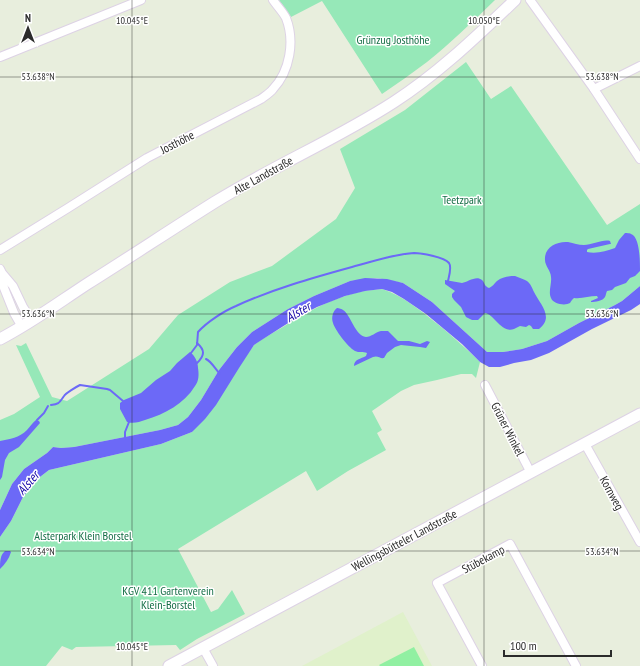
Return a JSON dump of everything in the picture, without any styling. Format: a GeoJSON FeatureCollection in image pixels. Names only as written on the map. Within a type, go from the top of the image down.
{"type":"FeatureCollection","features":[{"type":"Feature","properties":{"kind":"main road","name":"Alte Landstraße"},"geometry":{"type":"LineString","coordinates":[[0,338],[27,324],[110,269],[251,180],[366,119],[414,89],[455,56],[515,0]]}},
{"type":"Feature","properties":{"kind":"main road","name":"Wellingsbütteler Landstraße"},"geometry":{"type":"LineString","coordinates":[[169,666],[640,414]]}},
{"type":"Feature","properties":{"kind":"street","name":"Josthöhe"},"geometry":{"type":"LineString","coordinates":[[0,250],[147,158],[261,99],[274,88],[282,77],[287,66],[290,55],[290,46],[288,27],[285,17],[273,0]]}},
{"type":"Feature","properties":{"kind":"street"},"geometry":{"type":"LineString","coordinates":[[530,0],[594,89],[640,159]]}},
{"type":"Feature","properties":{"kind":"street"},"geometry":{"type":"LineString","coordinates":[[0,57],[136,1]]}},
{"type":"Feature","properties":{"kind":"street"},"geometry":{"type":"LineString","coordinates":[[594,89],[640,66]]}},
{"type":"Feature","properties":{"kind":"street"},"geometry":{"type":"LineString","coordinates":[[1,271],[4,288],[14,313],[27,324]]}},
{"type":"Feature","properties":{"kind":"street","name":"Grüner Winkel"},"geometry":{"type":"LineString","coordinates":[[485,385],[531,473]]}},
{"type":"Feature","properties":{"kind":"street","name":"Kornweg"},"geometry":{"type":"LineString","coordinates":[[585,444],[640,542]]}},
{"type":"Feature","properties":{"kind":"street","name":"Stübekamp"},"geometry":{"type":"LineString","coordinates":[[482,666],[437,583],[510,544],[576,666]]}},
{"type":"Feature","properties":{"kind":"street"},"geometry":{"type":"LineString","coordinates":[[203,648],[213,666]]}},
{"type":"Feature","properties":{"kind":"shaded area"},"geometry":{"type":"Polygon","coordinates":[[[403,612],[432,666],[302,666],[403,612]]]}},
{"type":"Feature","properties":{"kind":"green space","name":"Grünzug Josthöhe"},"geometry":{"type":"Polygon","coordinates":[[[279,0],[495,0],[436,55],[382,94],[322,1],[291,17],[279,0]]]}},
{"type":"Feature","properties":{"kind":"green space","name":"Teetzpark"},"geometry":{"type":"Polygon","coordinates":[[[466,62],[491,99],[511,86],[607,225],[640,204],[640,286],[622,301],[547,341],[522,349],[503,352],[487,352],[432,302],[403,283],[377,278],[350,281],[288,309],[252,332],[237,347],[219,370],[201,400],[188,417],[178,425],[74,447],[53,447],[24,469],[12,484],[0,510],[0,420],[14,414],[40,397],[16,345],[21,346],[26,343],[52,397],[67,401],[149,349],[178,315],[230,282],[272,266],[336,219],[355,188],[340,149],[405,110],[466,62]]]}},
{"type":"Feature","properties":{"kind":"green space","name":"Alsterpark Klein Borstel"},"geometry":{"type":"Polygon","coordinates":[[[382,289],[398,296],[412,305],[440,326],[480,362],[476,378],[472,374],[461,374],[414,385],[401,391],[372,411],[382,430],[377,433],[386,450],[348,471],[317,491],[306,471],[178,549],[211,612],[218,609],[232,590],[245,614],[197,639],[180,650],[176,645],[76,647],[72,650],[62,646],[46,666],[0,666],[0,537],[11,521],[23,497],[36,480],[49,470],[161,444],[192,432],[254,345],[302,315],[322,305],[342,297],[364,291],[382,289]]]}},
{"type":"Feature","properties":{"kind":"green space"},"geometry":{"type":"Polygon","coordinates":[[[414,647],[424,666],[379,665],[414,647]]]}},
{"type":"Feature","properties":{"kind":"water"},"geometry":{"type":"Polygon","coordinates":[[[625,233],[630,233],[634,236],[638,244],[640,271],[635,276],[630,278],[626,283],[607,291],[604,298],[599,301],[591,302],[598,298],[597,296],[574,298],[570,303],[565,304],[559,304],[552,300],[550,296],[551,275],[545,260],[545,255],[549,248],[564,242],[584,245],[610,241],[611,244],[587,250],[587,252],[591,253],[601,252],[615,248],[625,233]]]}},
{"type":"Feature","properties":{"kind":"water"},"geometry":{"type":"Polygon","coordinates":[[[515,276],[530,283],[544,310],[546,320],[539,329],[533,329],[529,325],[526,327],[520,326],[510,330],[506,329],[485,313],[478,320],[472,320],[466,317],[461,307],[452,297],[452,294],[455,291],[445,284],[445,280],[462,283],[477,278],[482,280],[489,288],[501,279],[515,276]]]}},
{"type":"Feature","properties":{"kind":"water","name":"Alster"},"geometry":{"type":"Polygon","coordinates":[[[365,278],[387,279],[403,283],[432,302],[487,352],[503,352],[522,349],[547,341],[622,301],[640,286],[640,304],[549,353],[531,360],[500,367],[489,367],[480,362],[462,344],[426,314],[392,292],[382,289],[345,296],[317,307],[296,318],[254,345],[216,405],[192,432],[161,444],[49,470],[36,480],[23,497],[11,521],[0,537],[0,510],[12,484],[24,469],[53,447],[74,447],[178,425],[188,417],[201,400],[219,370],[237,347],[252,332],[288,309],[314,296],[350,281],[365,278]]]}},
{"type":"Feature","properties":{"kind":"water"},"geometry":{"type":"Polygon","coordinates":[[[337,308],[342,309],[346,313],[362,336],[368,337],[381,331],[388,331],[398,341],[409,341],[420,344],[427,341],[430,342],[426,348],[401,345],[395,347],[387,353],[384,358],[375,357],[354,366],[356,361],[366,356],[367,353],[355,351],[339,334],[332,319],[333,312],[337,308]]]}},
{"type":"Feature","properties":{"kind":"water"},"geometry":{"type":"Polygon","coordinates":[[[190,352],[197,361],[199,373],[197,382],[191,392],[180,403],[160,415],[139,422],[127,422],[120,409],[120,403],[141,393],[156,380],[170,371],[190,352]]]}},
{"type":"Feature","properties":{"kind":"water"},"geometry":{"type":"Polygon","coordinates":[[[36,420],[40,423],[19,447],[9,453],[5,460],[2,477],[0,480],[0,441],[21,435],[36,420]]]}},
{"type":"Feature","properties":{"kind":"water"},"geometry":{"type":"Polygon","coordinates":[[[5,551],[11,552],[7,561],[0,569],[1,557],[5,551]]]}},
{"type":"Feature","properties":{"kind":"waterway"},"geometry":{"type":"LineString","coordinates":[[191,353],[197,345],[198,332],[226,311],[278,289],[337,271],[390,257],[417,253],[438,257],[449,263],[450,269],[448,281]]}},
{"type":"Feature","properties":{"kind":"waterway"},"geometry":{"type":"LineString","coordinates":[[197,343],[203,350],[203,355],[197,363]]}},
{"type":"Feature","properties":{"kind":"waterway"},"geometry":{"type":"LineString","coordinates":[[206,359],[220,374]]}},
{"type":"Feature","properties":{"kind":"waterway"},"geometry":{"type":"LineString","coordinates":[[51,405],[59,403],[67,393],[80,385],[110,390],[123,401]]}},
{"type":"Feature","properties":{"kind":"waterway"},"geometry":{"type":"LineString","coordinates":[[37,420],[48,406]]}},
{"type":"Feature","properties":{"kind":"waterway"},"geometry":{"type":"LineString","coordinates":[[125,438],[125,432],[129,422]]}},
{"type":"Feature","properties":{"kind":"park label","name":"KGV 411 Gartenverein Klein-Borstel"},"geometry":{"type":"Point","coordinates":[168,597]}}]}
